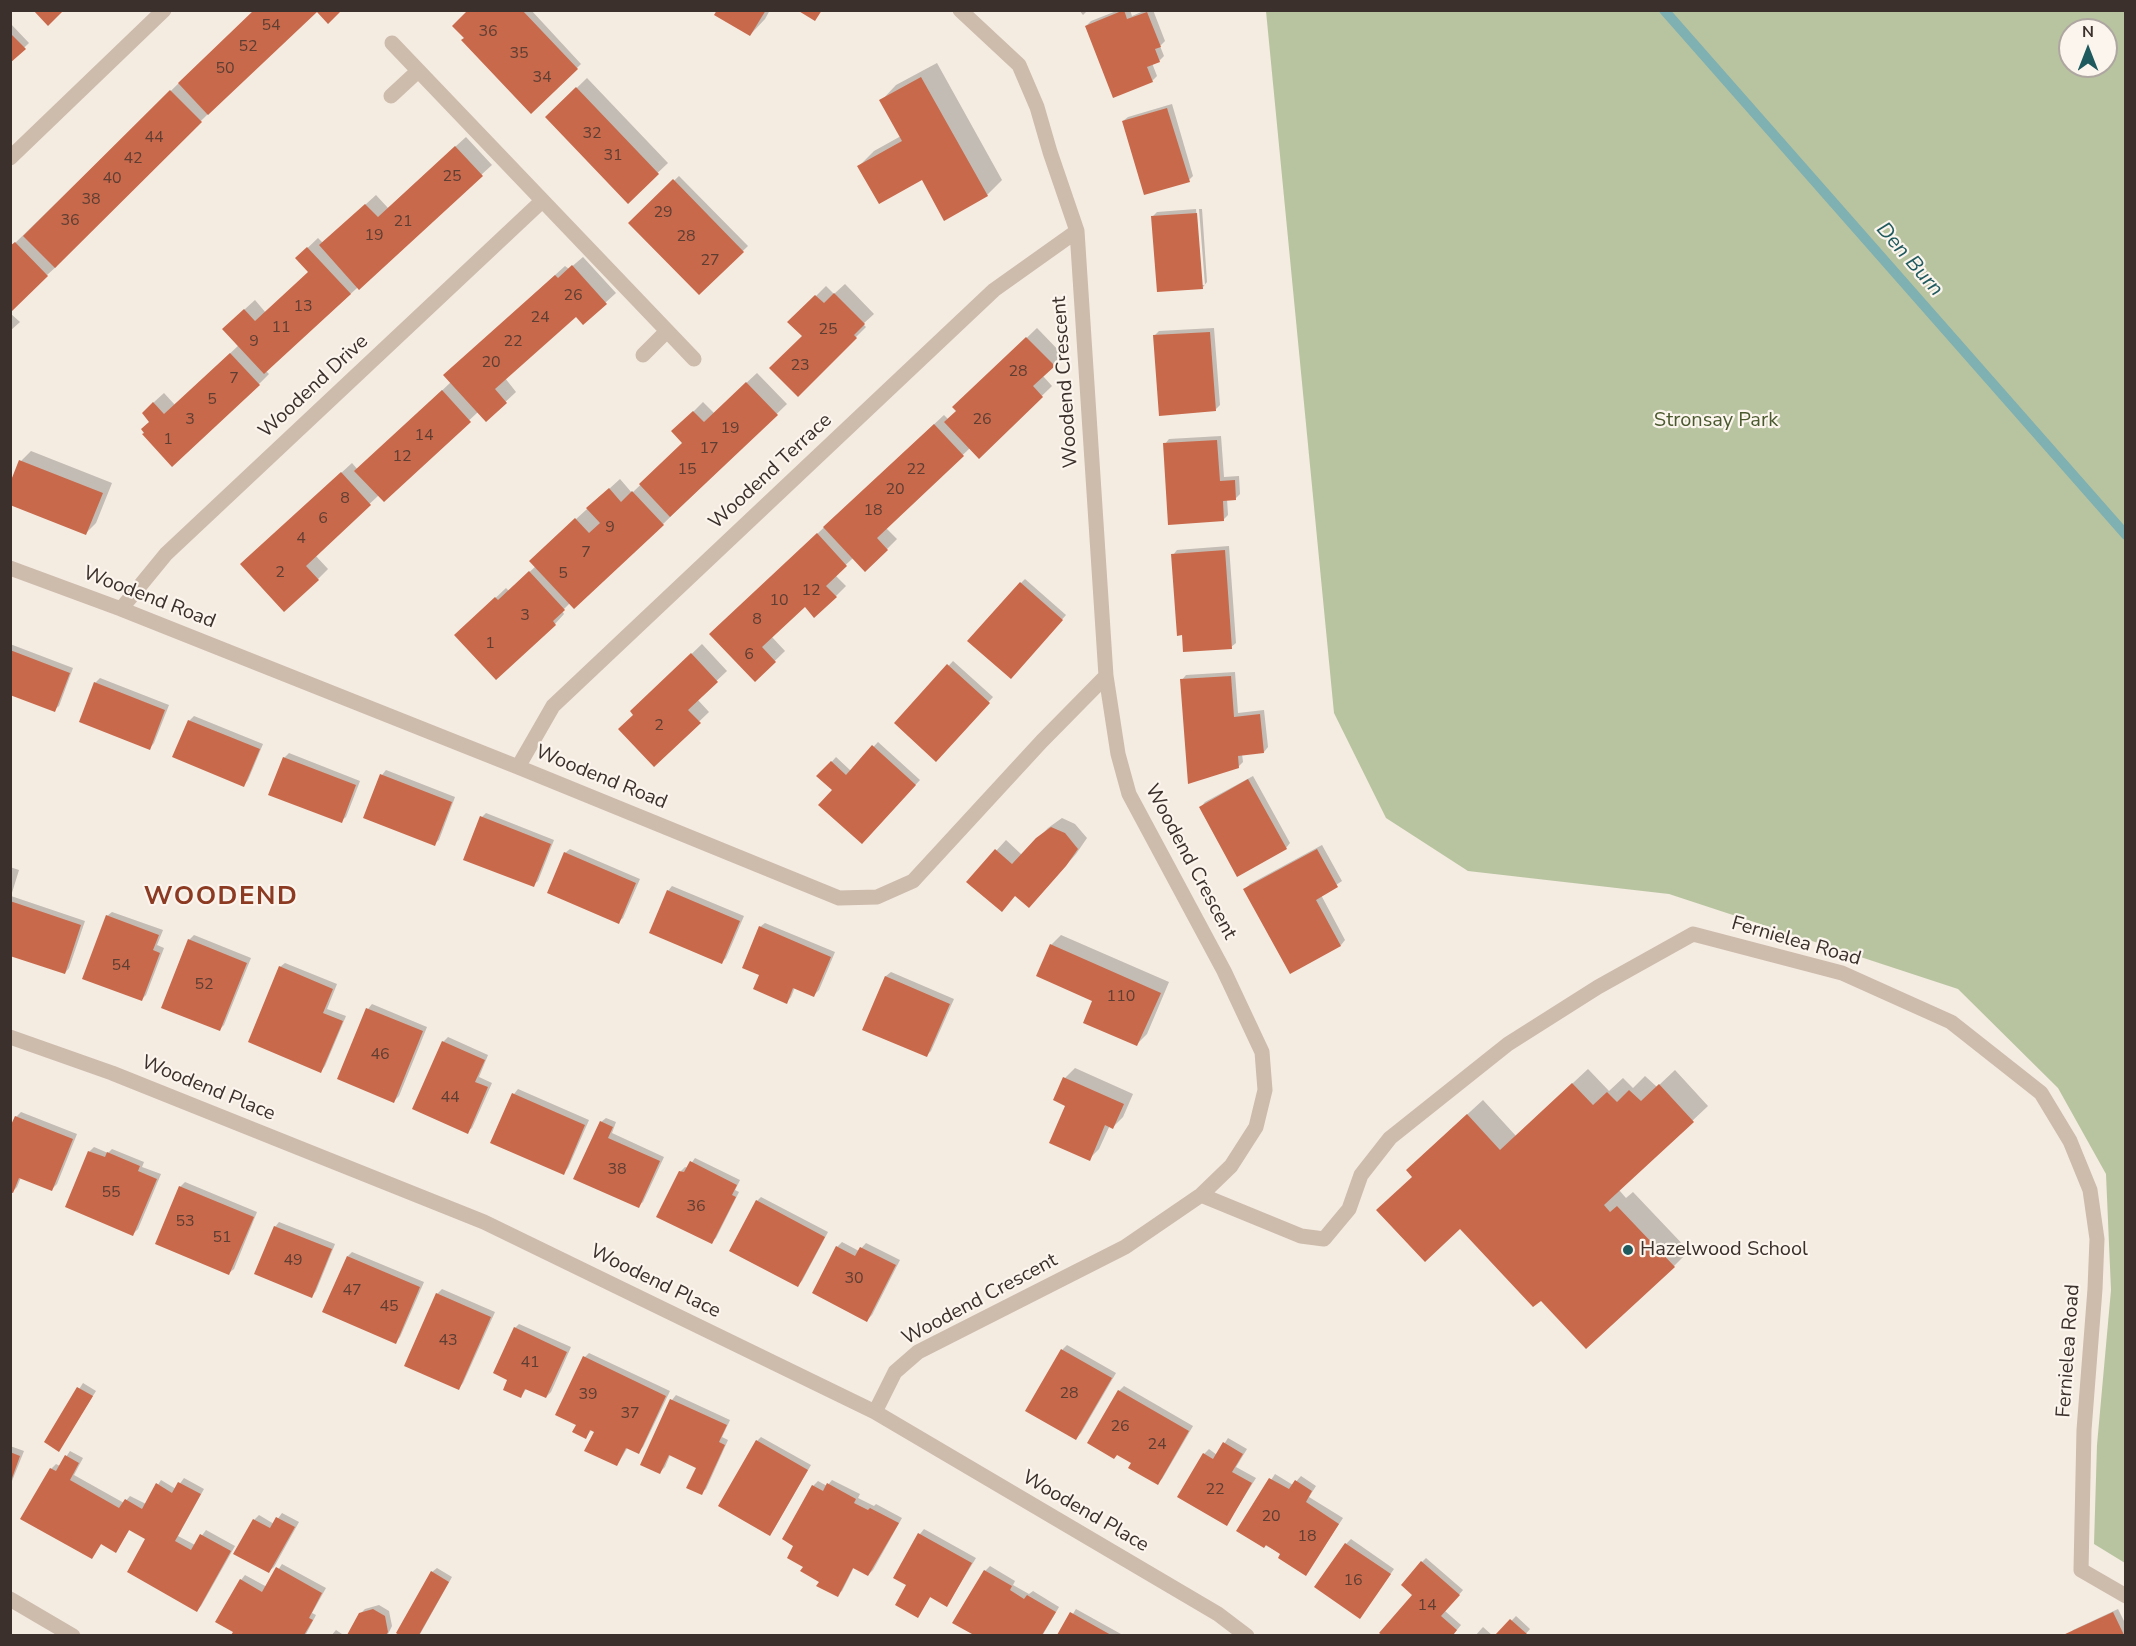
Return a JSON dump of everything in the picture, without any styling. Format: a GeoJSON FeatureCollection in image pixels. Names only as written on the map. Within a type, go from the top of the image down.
{"type":"FeatureCollection","features":[{"type":"Feature","properties":{"kind":"street"},"geometry":{"type":"LineString","coordinates":[[10,158],[164,10]]}},
{"type":"Feature","properties":{"kind":"street","name":"Woodend Crescent"},"geometry":{"type":"LineString","coordinates":[[874,1412],[895,1372],[918,1352],[1125,1247],[1201,1195],[1231,1166],[1256,1127],[1265,1090],[1262,1052],[1224,971],[1129,794],[1118,754],[1106,676],[1077,231],[1037,107],[1019,65],[960,10]]}},
{"type":"Feature","properties":{"kind":"street"},"geometry":{"type":"LineString","coordinates":[[392,43],[694,359]]}},
{"type":"Feature","properties":{"kind":"street"},"geometry":{"type":"LineString","coordinates":[[392,96],[418,70]]}},
{"type":"Feature","properties":{"kind":"street","name":"Woodend Drive"},"geometry":{"type":"LineString","coordinates":[[121,609],[166,554],[542,201]]}},
{"type":"Feature","properties":{"kind":"street","name":"Woodend Terrace"},"geometry":{"type":"LineString","coordinates":[[518,767],[553,706],[994,290],[1077,231]]}},
{"type":"Feature","properties":{"kind":"street"},"geometry":{"type":"LineString","coordinates":[[643,355],[667,331]]}},
{"type":"Feature","properties":{"kind":"street","name":"Woodend Road"},"geometry":{"type":"LineString","coordinates":[[10,568],[121,609],[518,767],[839,898],[877,897],[913,881],[1042,741],[1106,676]]}},
{"type":"Feature","properties":{"kind":"street","name":"Fernielea Road"},"geometry":{"type":"LineString","coordinates":[[1201,1195],[1300,1236],[1324,1239],[1349,1209],[1361,1175],[1390,1138],[1508,1044],[1598,987],[1693,934],[1842,973],[1951,1022],[2041,1094],[2070,1142],[2090,1190],[2096,1249],[2084,1430],[2081,1570],[2126,1596]]}},
{"type":"Feature","properties":{"kind":"street","name":"Woodend Place"},"geometry":{"type":"LineString","coordinates":[[10,1037],[112,1073],[484,1222],[874,1412],[1218,1614],[1247,1635]]}},
{"type":"Feature","properties":{"kind":"street"},"geometry":{"type":"LineString","coordinates":[[10,1599],[74,1635]]}},
{"type":"Feature","properties":{"kind":"green space","name":"Stronsay Park"},"geometry":{"type":"Polygon","coordinates":[[[1266,11],[2125,11],[2125,1563],[2094,1544],[2097,1445],[2111,1290],[2106,1174],[2058,1088],[1958,989],[1669,894],[1468,871],[1386,818],[1334,713],[1266,11]]]}},
{"type":"Feature","properties":{"kind":"building"},"geometry":{"type":"Polygon","coordinates":[[[33,10],[64,10],[48,26],[33,10]]]}},
{"type":"Feature","properties":{"kind":"building"},"geometry":{"type":"Polygon","coordinates":[[[254,10],[342,10],[328,24],[317,12],[208,115],[178,83],[254,10]]]}},
{"type":"Feature","properties":{"kind":"building"},"geometry":{"type":"Polygon","coordinates":[[[468,10],[522,10],[578,69],[531,114],[461,40],[464,38],[452,26],[468,10]]]}},
{"type":"Feature","properties":{"kind":"building"},"geometry":{"type":"Polygon","coordinates":[[[717,10],[766,10],[750,36],[714,15],[717,10]]]}},
{"type":"Feature","properties":{"kind":"building"},"geometry":{"type":"Polygon","coordinates":[[[797,10],[822,10],[815,21],[797,10]]]}},
{"type":"Feature","properties":{"kind":"building"},"geometry":{"type":"Polygon","coordinates":[[[1124,10],[1127,19],[1147,12],[1161,47],[1155,49],[1160,62],[1147,67],[1153,82],[1113,98],[1085,26],[1124,10]]]}},
{"type":"Feature","properties":{"kind":"building"},"geometry":{"type":"Polygon","coordinates":[[[10,33],[26,49],[10,63],[10,33]]]}},
{"type":"Feature","properties":{"kind":"building"},"geometry":{"type":"Polygon","coordinates":[[[921,77],[988,196],[944,221],[922,180],[879,204],[857,166],[902,141],[879,100],[921,77]]]}},
{"type":"Feature","properties":{"kind":"building"},"geometry":{"type":"Polygon","coordinates":[[[576,87],[659,174],[628,204],[545,117],[576,87]]]}},
{"type":"Feature","properties":{"kind":"building"},"geometry":{"type":"Polygon","coordinates":[[[170,90],[202,122],[55,268],[23,236],[170,90]]]}},
{"type":"Feature","properties":{"kind":"building"},"geometry":{"type":"Polygon","coordinates":[[[1167,108],[1190,182],[1144,195],[1122,121],[1167,108]]]}},
{"type":"Feature","properties":{"kind":"building"},"geometry":{"type":"Polygon","coordinates":[[[455,146],[483,176],[359,290],[319,245],[365,204],[378,217],[455,146]]]}},
{"type":"Feature","properties":{"kind":"building"},"geometry":{"type":"Polygon","coordinates":[[[673,179],[744,252],[699,295],[628,223],[673,179]]]}},
{"type":"Feature","properties":{"kind":"building"},"geometry":{"type":"Polygon","coordinates":[[[1197,213],[1203,289],[1157,292],[1151,216],[1197,213]]]}},
{"type":"Feature","properties":{"kind":"building"},"geometry":{"type":"Polygon","coordinates":[[[15,242],[48,276],[10,313],[10,246],[15,242]]]}},
{"type":"Feature","properties":{"kind":"building"},"geometry":{"type":"Polygon","coordinates":[[[307,247],[351,294],[264,374],[222,329],[244,309],[255,321],[308,272],[295,258],[307,247]]]}},
{"type":"Feature","properties":{"kind":"building"},"geometry":{"type":"Polygon","coordinates":[[[572,265],[607,304],[583,325],[576,317],[495,389],[507,403],[486,422],[443,375],[555,275],[558,278],[572,265]]]}},
{"type":"Feature","properties":{"kind":"building"},"geometry":{"type":"Polygon","coordinates":[[[834,293],[865,324],[854,335],[857,338],[798,397],[769,368],[802,336],[787,322],[815,295],[824,303],[834,293]]]}},
{"type":"Feature","properties":{"kind":"building"},"geometry":{"type":"Polygon","coordinates":[[[1210,332],[1216,411],[1159,416],[1153,335],[1210,332]]]}},
{"type":"Feature","properties":{"kind":"building"},"geometry":{"type":"Polygon","coordinates":[[[1026,337],[1055,366],[1033,386],[1043,397],[979,459],[944,422],[956,411],[952,407],[1026,337]]]}},
{"type":"Feature","properties":{"kind":"building"},"geometry":{"type":"Polygon","coordinates":[[[230,353],[260,385],[172,467],[142,434],[144,433],[141,429],[149,422],[142,413],[153,402],[164,414],[230,353]]]}},
{"type":"Feature","properties":{"kind":"building"},"geometry":{"type":"Polygon","coordinates":[[[746,382],[778,415],[670,517],[639,484],[682,443],[671,431],[693,411],[704,422],[746,382]]]}},
{"type":"Feature","properties":{"kind":"building"},"geometry":{"type":"Polygon","coordinates":[[[442,390],[471,422],[384,502],[354,471],[442,390]]]}},
{"type":"Feature","properties":{"kind":"building"},"geometry":{"type":"Polygon","coordinates":[[[934,424],[964,456],[877,538],[888,550],[865,572],[823,527],[934,424]]]}},
{"type":"Feature","properties":{"kind":"building"},"geometry":{"type":"Polygon","coordinates":[[[1217,440],[1220,481],[1235,480],[1236,500],[1223,501],[1224,521],[1168,525],[1163,443],[1217,440]]]}},
{"type":"Feature","properties":{"kind":"building"},"geometry":{"type":"Polygon","coordinates":[[[19,460],[103,493],[86,535],[10,505],[10,483],[19,460]]]}},
{"type":"Feature","properties":{"kind":"building"},"geometry":{"type":"Polygon","coordinates":[[[341,472],[371,505],[306,566],[319,580],[284,612],[240,564],[341,472]]]}},
{"type":"Feature","properties":{"kind":"building"},"geometry":{"type":"Polygon","coordinates":[[[609,488],[621,502],[632,491],[664,525],[574,609],[529,561],[575,518],[589,533],[600,523],[586,508],[609,488]]]}},
{"type":"Feature","properties":{"kind":"building"},"geometry":{"type":"Polygon","coordinates":[[[817,533],[847,566],[826,586],[837,597],[814,618],[805,607],[762,647],[776,662],[755,682],[709,634],[817,533]]]}},
{"type":"Feature","properties":{"kind":"building"},"geometry":{"type":"Polygon","coordinates":[[[1225,550],[1232,649],[1183,652],[1182,635],[1177,636],[1171,554],[1225,550]]]}},
{"type":"Feature","properties":{"kind":"building"},"geometry":{"type":"Polygon","coordinates":[[[529,571],[565,610],[553,621],[556,625],[496,680],[454,635],[495,597],[498,600],[529,571]]]}},
{"type":"Feature","properties":{"kind":"building"},"geometry":{"type":"Polygon","coordinates":[[[1020,582],[1063,620],[1011,679],[967,641],[1020,582]]]}},
{"type":"Feature","properties":{"kind":"building"},"geometry":{"type":"Polygon","coordinates":[[[10,650],[70,673],[55,712],[10,695],[10,650]]]}},
{"type":"Feature","properties":{"kind":"building"},"geometry":{"type":"Polygon","coordinates":[[[691,653],[718,682],[688,710],[701,723],[654,767],[618,729],[633,715],[630,711],[691,653]]]}},
{"type":"Feature","properties":{"kind":"building"},"geometry":{"type":"Polygon","coordinates":[[[947,664],[990,703],[936,762],[894,723],[947,664]]]}},
{"type":"Feature","properties":{"kind":"building"},"geometry":{"type":"Polygon","coordinates":[[[1231,676],[1234,717],[1260,714],[1264,753],[1238,756],[1239,768],[1188,784],[1180,679],[1231,676]]]}},
{"type":"Feature","properties":{"kind":"building"},"geometry":{"type":"Polygon","coordinates":[[[94,682],[165,710],[150,750],[79,722],[94,682]]]}},
{"type":"Feature","properties":{"kind":"building"},"geometry":{"type":"Polygon","coordinates":[[[188,720],[260,749],[244,787],[172,757],[188,720]]]}},
{"type":"Feature","properties":{"kind":"building"},"geometry":{"type":"Polygon","coordinates":[[[872,745],[916,785],[862,844],[818,805],[832,790],[816,776],[831,761],[846,775],[872,745]]]}},
{"type":"Feature","properties":{"kind":"building"},"geometry":{"type":"Polygon","coordinates":[[[283,757],[356,785],[342,823],[268,795],[283,757]]]}},
{"type":"Feature","properties":{"kind":"building"},"geometry":{"type":"Polygon","coordinates":[[[380,774],[452,802],[435,846],[363,818],[380,774]]]}},
{"type":"Feature","properties":{"kind":"building"},"geometry":{"type":"Polygon","coordinates":[[[1248,779],[1287,849],[1237,877],[1199,807],[1248,779]]]}},
{"type":"Feature","properties":{"kind":"building"},"geometry":{"type":"Polygon","coordinates":[[[480,816],[551,844],[534,887],[463,860],[480,816]]]}},
{"type":"Feature","properties":{"kind":"building"},"geometry":{"type":"Polygon","coordinates":[[[1051,827],[1065,833],[1078,849],[1029,908],[1015,896],[1002,912],[966,882],[995,849],[1012,864],[1036,838],[1051,827]]]}},
{"type":"Feature","properties":{"kind":"building"},"geometry":{"type":"Polygon","coordinates":[[[1317,849],[1338,887],[1316,900],[1341,946],[1290,974],[1243,889],[1317,849]]]}},
{"type":"Feature","properties":{"kind":"building"},"geometry":{"type":"Polygon","coordinates":[[[564,852],[636,883],[619,924],[547,893],[564,852]]]}},
{"type":"Feature","properties":{"kind":"building"},"geometry":{"type":"Polygon","coordinates":[[[667,890],[740,921],[722,964],[649,933],[667,890]]]}},
{"type":"Feature","properties":{"kind":"building"},"geometry":{"type":"Polygon","coordinates":[[[10,901],[81,925],[65,974],[10,956],[10,901]]]}},
{"type":"Feature","properties":{"kind":"building"},"geometry":{"type":"Polygon","coordinates":[[[106,915],[159,935],[153,950],[160,953],[142,1001],[82,979],[106,915]]]}},
{"type":"Feature","properties":{"kind":"building"},"geometry":{"type":"Polygon","coordinates":[[[759,926],[831,957],[814,997],[793,988],[787,1004],[753,989],[759,975],[742,968],[759,926]]]}},
{"type":"Feature","properties":{"kind":"building"},"geometry":{"type":"Polygon","coordinates":[[[188,939],[247,963],[220,1031],[161,1008],[188,939]]]}},
{"type":"Feature","properties":{"kind":"building"},"geometry":{"type":"Polygon","coordinates":[[[1050,944],[1161,993],[1137,1046],[1083,1023],[1092,1001],[1036,976],[1050,944]]]}},
{"type":"Feature","properties":{"kind":"building"},"geometry":{"type":"Polygon","coordinates":[[[279,966],[333,989],[323,1013],[343,1021],[321,1073],[248,1042],[279,966]]]}},
{"type":"Feature","properties":{"kind":"building"},"geometry":{"type":"Polygon","coordinates":[[[885,976],[950,1004],[927,1057],[862,1030],[885,976]]]}},
{"type":"Feature","properties":{"kind":"building"},"geometry":{"type":"Polygon","coordinates":[[[366,1008],[423,1031],[394,1103],[337,1079],[366,1008]]]}},
{"type":"Feature","properties":{"kind":"building"},"geometry":{"type":"Polygon","coordinates":[[[442,1041],[485,1060],[475,1082],[488,1087],[468,1134],[412,1109],[442,1041]]]}},
{"type":"Feature","properties":{"kind":"building"},"geometry":{"type":"Polygon","coordinates":[[[1063,1077],[1124,1104],[1113,1129],[1105,1125],[1090,1161],[1049,1143],[1065,1106],[1053,1100],[1063,1077]]]}},
{"type":"Feature","properties":{"kind":"building"},"geometry":{"type":"Polygon","coordinates":[[[1572,1083],[1593,1105],[1607,1092],[1617,1102],[1629,1090],[1641,1101],[1659,1084],[1694,1122],[1604,1205],[1610,1212],[1617,1206],[1675,1267],[1586,1349],[1541,1301],[1533,1307],[1460,1229],[1425,1262],[1376,1210],[1412,1177],[1406,1170],[1467,1114],[1500,1150],[1572,1083]]]}},
{"type":"Feature","properties":{"kind":"building"},"geometry":{"type":"Polygon","coordinates":[[[512,1093],[585,1125],[564,1175],[490,1143],[512,1093]]]}},
{"type":"Feature","properties":{"kind":"building"},"geometry":{"type":"Polygon","coordinates":[[[15,1116],[73,1139],[52,1191],[19,1178],[13,1193],[10,1192],[10,1127],[15,1116]]]}},
{"type":"Feature","properties":{"kind":"building"},"geometry":{"type":"Polygon","coordinates":[[[600,1121],[613,1127],[608,1138],[660,1161],[639,1208],[573,1179],[600,1121]]]}},
{"type":"Feature","properties":{"kind":"building"},"geometry":{"type":"Polygon","coordinates":[[[88,1151],[105,1157],[107,1152],[140,1166],[138,1171],[157,1179],[133,1236],[65,1207],[88,1151]]]}},
{"type":"Feature","properties":{"kind":"building"},"geometry":{"type":"Polygon","coordinates":[[[690,1161],[737,1185],[732,1195],[736,1197],[712,1244],[656,1217],[679,1171],[684,1172],[690,1161]]]}},
{"type":"Feature","properties":{"kind":"building"},"geometry":{"type":"Polygon","coordinates":[[[179,1186],[254,1217],[229,1275],[155,1244],[179,1186]]]}},
{"type":"Feature","properties":{"kind":"building"},"geometry":{"type":"Polygon","coordinates":[[[756,1200],[825,1237],[798,1287],[729,1251],[756,1200]]]}},
{"type":"Feature","properties":{"kind":"building"},"geometry":{"type":"Polygon","coordinates":[[[274,1226],[332,1249],[312,1298],[254,1274],[274,1226]]]}},
{"type":"Feature","properties":{"kind":"building"},"geometry":{"type":"Polygon","coordinates":[[[836,1246],[855,1256],[860,1247],[896,1265],[867,1322],[812,1293],[836,1246]]]}},
{"type":"Feature","properties":{"kind":"building"},"geometry":{"type":"Polygon","coordinates":[[[347,1256],[420,1287],[396,1344],[322,1312],[347,1256]]]}},
{"type":"Feature","properties":{"kind":"building"},"geometry":{"type":"Polygon","coordinates":[[[436,1293],[491,1317],[459,1390],[404,1366],[436,1293]]]}},
{"type":"Feature","properties":{"kind":"building"},"geometry":{"type":"Polygon","coordinates":[[[514,1327],[567,1352],[546,1398],[525,1389],[521,1398],[503,1390],[507,1380],[493,1373],[514,1327]]]}},
{"type":"Feature","properties":{"kind":"building"},"geometry":{"type":"Polygon","coordinates":[[[1061,1349],[1112,1378],[1076,1440],[1025,1411],[1061,1349]]]}},
{"type":"Feature","properties":{"kind":"building"},"geometry":{"type":"Polygon","coordinates":[[[583,1356],[666,1396],[639,1454],[626,1448],[617,1466],[584,1451],[594,1432],[590,1430],[586,1439],[572,1432],[576,1425],[555,1415],[583,1356]]]}},
{"type":"Feature","properties":{"kind":"building"},"geometry":{"type":"Polygon","coordinates":[[[77,1387],[93,1396],[59,1452],[44,1442],[77,1387]]]}},
{"type":"Feature","properties":{"kind":"building"},"geometry":{"type":"Polygon","coordinates":[[[1118,1390],[1189,1431],[1158,1485],[1128,1468],[1131,1463],[1117,1455],[1114,1459],[1087,1443],[1118,1390]]]}},
{"type":"Feature","properties":{"kind":"building"},"geometry":{"type":"Polygon","coordinates":[[[670,1399],[727,1425],[719,1442],[725,1445],[702,1495],[686,1488],[696,1468],[669,1455],[660,1474],[640,1465],[670,1399]]]}},
{"type":"Feature","properties":{"kind":"building"},"geometry":{"type":"Polygon","coordinates":[[[756,1440],[808,1470],[770,1536],[718,1506],[756,1440]]]}},
{"type":"Feature","properties":{"kind":"building"},"geometry":{"type":"Polygon","coordinates":[[[1223,1442],[1243,1454],[1232,1472],[1252,1483],[1227,1526],[1177,1497],[1203,1453],[1213,1459],[1223,1442]]]}},
{"type":"Feature","properties":{"kind":"building"},"geometry":{"type":"Polygon","coordinates":[[[10,1452],[20,1456],[11,1481],[10,1481],[10,1452]]]}},
{"type":"Feature","properties":{"kind":"building"},"geometry":{"type":"Polygon","coordinates":[[[65,1455],[79,1463],[70,1480],[119,1508],[125,1499],[142,1509],[156,1483],[172,1493],[178,1482],[201,1494],[175,1541],[191,1550],[200,1534],[231,1551],[197,1612],[127,1572],[145,1539],[129,1530],[116,1553],[101,1544],[92,1559],[20,1519],[50,1468],[56,1471],[65,1455]]]}},
{"type":"Feature","properties":{"kind":"building"},"geometry":{"type":"Polygon","coordinates":[[[1269,1478],[1289,1489],[1295,1480],[1312,1491],[1306,1502],[1339,1524],[1306,1576],[1278,1558],[1280,1554],[1266,1545],[1264,1548],[1236,1531],[1269,1478]]]}},
{"type":"Feature","properties":{"kind":"building"},"geometry":{"type":"Polygon","coordinates":[[[827,1483],[856,1499],[854,1503],[868,1510],[870,1508],[899,1523],[868,1576],[853,1568],[838,1597],[816,1586],[819,1582],[800,1571],[803,1567],[787,1558],[793,1546],[782,1539],[812,1485],[823,1491],[827,1483]]]}},
{"type":"Feature","properties":{"kind":"building"},"geometry":{"type":"Polygon","coordinates":[[[276,1517],[295,1527],[269,1573],[233,1554],[253,1519],[270,1528],[276,1517]]]}},
{"type":"Feature","properties":{"kind":"building"},"geometry":{"type":"Polygon","coordinates":[[[918,1533],[972,1563],[947,1607],[930,1597],[918,1618],[895,1605],[906,1585],[893,1578],[918,1533]]]}},
{"type":"Feature","properties":{"kind":"building"},"geometry":{"type":"Polygon","coordinates":[[[1345,1543],[1391,1574],[1360,1619],[1314,1587],[1345,1543]]]}},
{"type":"Feature","properties":{"kind":"building"},"geometry":{"type":"Polygon","coordinates":[[[1421,1561],[1460,1595],[1441,1616],[1457,1630],[1453,1635],[1382,1635],[1379,1633],[1412,1595],[1401,1585],[1421,1561]]]}},
{"type":"Feature","properties":{"kind":"building"},"geometry":{"type":"Polygon","coordinates":[[[276,1567],[322,1593],[309,1618],[313,1620],[304,1635],[231,1635],[233,1632],[215,1622],[240,1579],[262,1592],[276,1567]]]}},
{"type":"Feature","properties":{"kind":"building"},"geometry":{"type":"Polygon","coordinates":[[[984,1570],[1012,1586],[1010,1590],[1024,1599],[1027,1595],[1056,1612],[1042,1635],[971,1635],[952,1623],[984,1570]]]}},
{"type":"Feature","properties":{"kind":"building"},"geometry":{"type":"Polygon","coordinates":[[[431,1571],[449,1582],[419,1635],[399,1635],[396,1633],[431,1571]]]}},
{"type":"Feature","properties":{"kind":"building"},"geometry":{"type":"Polygon","coordinates":[[[373,1609],[385,1616],[388,1632],[386,1635],[347,1635],[359,1613],[373,1609]]]}},
{"type":"Feature","properties":{"kind":"building"},"geometry":{"type":"Polygon","coordinates":[[[1070,1612],[1111,1635],[1057,1635],[1070,1612]]]}},
{"type":"Feature","properties":{"kind":"building"},"geometry":{"type":"Polygon","coordinates":[[[2113,1612],[2124,1635],[2063,1635],[2113,1612]]]}},
{"type":"Feature","properties":{"kind":"building"},"geometry":{"type":"Polygon","coordinates":[[[1510,1619],[1527,1634],[1495,1635],[1510,1619]]]}},
{"type":"Feature","properties":{"kind":"waterway","name":"Den Burn"},"geometry":{"type":"LineString","coordinates":[[1664,10],[2126,535]]}},
{"type":"Feature","properties":{"kind":"place","name":"Hazelwood School"},"geometry":{"type":"Point","coordinates":[1628,1250]}},
{"type":"Feature","properties":{"kind":"district","name":"WOODEND"},"geometry":{"type":"Point","coordinates":[221,898]}}]}
